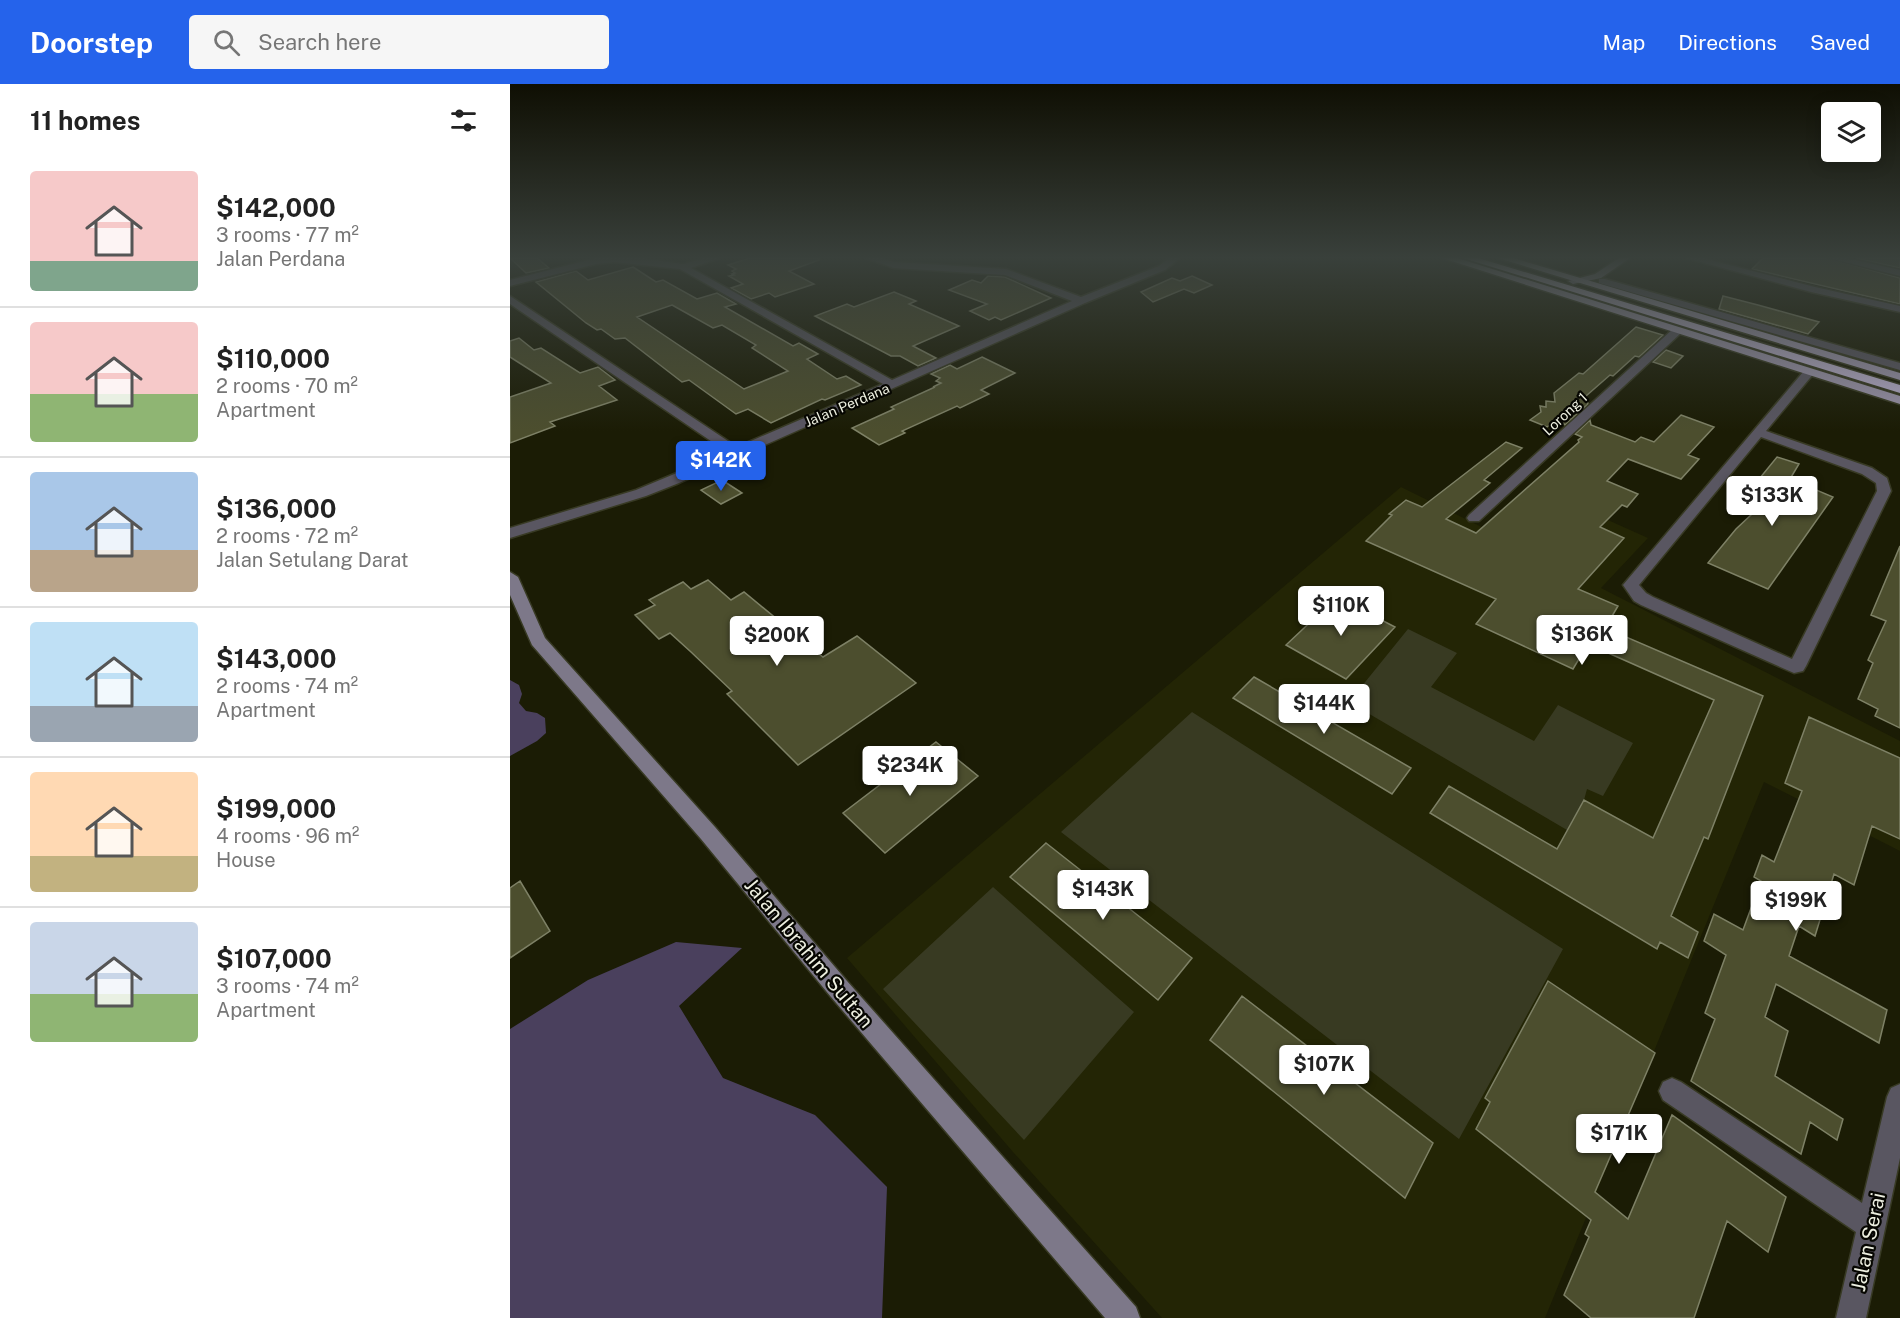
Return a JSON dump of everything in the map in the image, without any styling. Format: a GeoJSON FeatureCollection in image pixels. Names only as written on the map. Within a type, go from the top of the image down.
{"type":"FeatureCollection","features":[{"type":"Feature","properties":{"kind":"highway"},"geometry":{"type":"LineString","coordinates":[[1662,316],[1900,390]]}},
{"type":"Feature","properties":{"kind":"highway"},"geometry":{"type":"LineString","coordinates":[[1674,316],[1900,382]]}},
{"type":"Feature","properties":{"kind":"main road"},"geometry":{"type":"LineString","coordinates":[[1628,316],[1900,400]]}},
{"type":"Feature","properties":{"kind":"main road"},"geometry":{"type":"LineString","coordinates":[[1707,316],[1900,377]]}},
{"type":"Feature","properties":{"kind":"street"},"geometry":{"type":"LineString","coordinates":[[536,316],[736,453]]}},
{"type":"Feature","properties":{"kind":"street"},"geometry":{"type":"LineString","coordinates":[[769,316],[892,385]]}},
{"type":"Feature","properties":{"kind":"street","name":"Jalan Perdana"},"geometry":{"type":"LineString","coordinates":[[510,532],[641,493],[1048,316]]}},
{"type":"Feature","properties":{"kind":"street"},"geometry":{"type":"LineString","coordinates":[[1720,316],[1900,367]]}},
{"type":"Feature","properties":{"kind":"street","name":"Lorong 1"},"geometry":{"type":"LineString","coordinates":[[1474,518],[1677,331]]}},
{"type":"Feature","properties":{"kind":"street"},"geometry":{"type":"LineString","coordinates":[[1758,432],[1867,471],[1882,481],[1884,491],[1797,666],[1790,666],[1647,601],[1631,588],[1632,582],[1758,432],[1808,373]]}},
{"type":"Feature","properties":{"kind":"street","name":"Jalan Ibrahim Sultan"},"geometry":{"type":"LineString","coordinates":[[510,577],[538,641],[708,832],[839,989],[1125,1318]]}},
{"type":"Feature","properties":{"kind":"street"},"geometry":{"type":"LineString","coordinates":[[1672,1091],[1871,1226]]}},
{"type":"Feature","properties":{"kind":"street","name":"Jalan Serai"},"geometry":{"type":"LineString","coordinates":[[1851,1318],[1900,1097]]}},
{"type":"Feature","properties":{"kind":"shaded area"},"geometry":{"type":"Polygon","coordinates":[[[1401,487],[1518,545],[1561,499],[1648,538],[1601,588],[1900,741],[1900,851],[1764,782],[1545,1318],[1162,1318],[1013,1152],[847,958],[1401,487]]]}},
{"type":"Feature","properties":{"kind":"shaded area"},"geometry":{"type":"Polygon","coordinates":[[[1408,629],[1457,653],[1431,687],[1534,741],[1558,705],[1633,743],[1603,796],[1587,789],[1584,800],[1567,830],[1349,702],[1408,629]]]}},
{"type":"Feature","properties":{"kind":"shaded area"},"geometry":{"type":"Polygon","coordinates":[[[510,680],[519,685],[522,694],[519,703],[526,711],[537,713],[545,718],[546,733],[537,741],[510,756],[510,680]]]}},
{"type":"Feature","properties":{"kind":"shaded area"},"geometry":{"type":"Polygon","coordinates":[[[1192,712],[1563,949],[1459,1139],[1061,832],[1192,712]]]}},
{"type":"Feature","properties":{"kind":"shaded area"},"geometry":{"type":"Polygon","coordinates":[[[993,887],[1134,1012],[1024,1140],[883,989],[993,887]]]}},
{"type":"Feature","properties":{"kind":"shaded area"},"geometry":{"type":"Polygon","coordinates":[[[676,942],[742,948],[679,1006],[723,1078],[815,1115],[887,1187],[882,1318],[510,1318],[510,1029],[588,980],[676,942]]]}},
{"type":"Feature","properties":{"kind":"building"},"geometry":{"type":"Polygon","coordinates":[[[577,316],[641,316],[637,317],[744,389],[788,371],[752,348],[756,345],[722,325],[713,328],[691,316],[740,316],[793,346],[799,343],[818,354],[807,359],[837,379],[846,376],[861,385],[825,400],[822,399],[771,423],[748,409],[736,414],[689,380],[682,382],[625,338],[615,339],[601,329],[597,330],[577,316]]]}},
{"type":"Feature","properties":{"kind":"building"},"geometry":{"type":"Polygon","coordinates":[[[815,316],[935,316],[959,326],[913,346],[936,358],[918,366],[900,356],[891,356],[815,316]]]}},
{"type":"Feature","properties":{"kind":"building"},"geometry":{"type":"Polygon","coordinates":[[[980,316],[1011,316],[1001,320],[995,317],[989,320],[980,316]]]}},
{"type":"Feature","properties":{"kind":"building"},"geometry":{"type":"Polygon","coordinates":[[[1742,316],[1796,316],[1819,322],[1808,334],[1742,316]]]}},
{"type":"Feature","properties":{"kind":"building"},"geometry":{"type":"Polygon","coordinates":[[[1636,327],[1663,335],[1639,357],[1635,356],[1586,396],[1588,404],[1565,425],[1563,423],[1558,427],[1551,424],[1547,427],[1530,420],[1541,412],[1540,406],[1546,407],[1546,401],[1555,402],[1554,393],[1579,373],[1583,374],[1636,327]]]}},
{"type":"Feature","properties":{"kind":"building"},"geometry":{"type":"Polygon","coordinates":[[[519,338],[534,350],[541,348],[580,373],[598,367],[615,380],[599,386],[617,400],[550,422],[555,426],[510,443],[510,397],[551,383],[510,357],[510,341],[519,338]]]}},
{"type":"Feature","properties":{"kind":"building"},"geometry":{"type":"Polygon","coordinates":[[[1666,350],[1683,356],[1671,368],[1653,362],[1666,350]]]}},
{"type":"Feature","properties":{"kind":"building"},"geometry":{"type":"Polygon","coordinates":[[[982,357],[1015,373],[981,390],[989,394],[902,431],[905,433],[879,445],[852,428],[894,409],[891,407],[941,383],[936,381],[940,378],[931,374],[950,365],[957,369],[982,357]]]}},
{"type":"Feature","properties":{"kind":"building"},"geometry":{"type":"Polygon","coordinates":[[[1681,415],[1714,427],[1688,455],[1699,459],[1681,479],[1628,459],[1607,481],[1638,494],[1627,507],[1622,505],[1600,527],[1624,538],[1578,589],[1618,606],[1605,628],[1763,696],[1708,839],[1704,837],[1671,916],[1698,932],[1688,958],[1660,942],[1657,949],[1430,813],[1449,786],[1557,849],[1584,800],[1653,838],[1714,700],[1588,644],[1573,669],[1476,624],[1496,599],[1366,541],[1392,515],[1389,514],[1406,500],[1422,507],[1506,442],[1522,448],[1484,480],[1490,483],[1446,519],[1476,533],[1579,442],[1578,440],[1582,437],[1575,434],[1590,420],[1591,425],[1635,442],[1641,437],[1654,442],[1681,415]]]}},
{"type":"Feature","properties":{"kind":"building"},"geometry":{"type":"Polygon","coordinates":[[[1777,457],[1799,464],[1790,479],[1833,497],[1768,589],[1708,563],[1736,529],[1767,500],[1754,495],[1761,487],[1755,484],[1777,457]]]}},
{"type":"Feature","properties":{"kind":"building"},"geometry":{"type":"Polygon","coordinates":[[[722,480],[742,493],[721,504],[701,490],[722,480]]]}},
{"type":"Feature","properties":{"kind":"building"},"geometry":{"type":"Polygon","coordinates":[[[1900,546],[1900,728],[1875,716],[1878,709],[1858,699],[1873,663],[1868,660],[1886,621],[1871,615],[1900,546]]]}},
{"type":"Feature","properties":{"kind":"building"},"geometry":{"type":"Polygon","coordinates":[[[708,580],[731,600],[744,592],[823,657],[857,636],[916,683],[798,765],[727,694],[732,691],[691,652],[670,633],[659,639],[635,615],[655,605],[649,600],[683,582],[691,589],[708,580]]]}},
{"type":"Feature","properties":{"kind":"building"},"geometry":{"type":"Polygon","coordinates":[[[1337,597],[1395,627],[1346,679],[1286,645],[1337,597]]]}},
{"type":"Feature","properties":{"kind":"building"},"geometry":{"type":"Polygon","coordinates":[[[1254,677],[1411,768],[1392,794],[1233,698],[1254,677]]]}},
{"type":"Feature","properties":{"kind":"building"},"geometry":{"type":"Polygon","coordinates":[[[1809,717],[1900,758],[1900,839],[1872,826],[1854,885],[1834,874],[1815,936],[1799,926],[1789,956],[1887,1010],[1879,1043],[1776,984],[1765,1017],[1788,1031],[1775,1076],[1843,1119],[1837,1140],[1810,1122],[1801,1154],[1691,1081],[1715,1019],[1705,1013],[1726,955],[1704,941],[1714,914],[1743,930],[1761,881],[1754,877],[1762,855],[1774,862],[1802,791],[1785,783],[1809,717]]]}},
{"type":"Feature","properties":{"kind":"building"},"geometry":{"type":"Polygon","coordinates":[[[936,742],[978,776],[885,853],[843,813],[936,742]]]}},
{"type":"Feature","properties":{"kind":"building"},"geometry":{"type":"Polygon","coordinates":[[[1046,843],[1192,958],[1158,1000],[1010,877],[1046,843]]]}},
{"type":"Feature","properties":{"kind":"building"},"geometry":{"type":"Polygon","coordinates":[[[520,881],[550,931],[510,958],[510,888],[520,881]]]}},
{"type":"Feature","properties":{"kind":"building"},"geometry":{"type":"Polygon","coordinates":[[[1548,981],[1655,1053],[1595,1192],[1628,1219],[1672,1115],[1786,1197],[1768,1252],[1727,1221],[1694,1318],[1591,1318],[1564,1295],[1589,1237],[1585,1234],[1591,1220],[1476,1129],[1490,1102],[1485,1098],[1548,981]]]}},
{"type":"Feature","properties":{"kind":"building"},"geometry":{"type":"Polygon","coordinates":[[[1242,996],[1433,1143],[1405,1198],[1210,1040],[1242,996]]]}}]}
